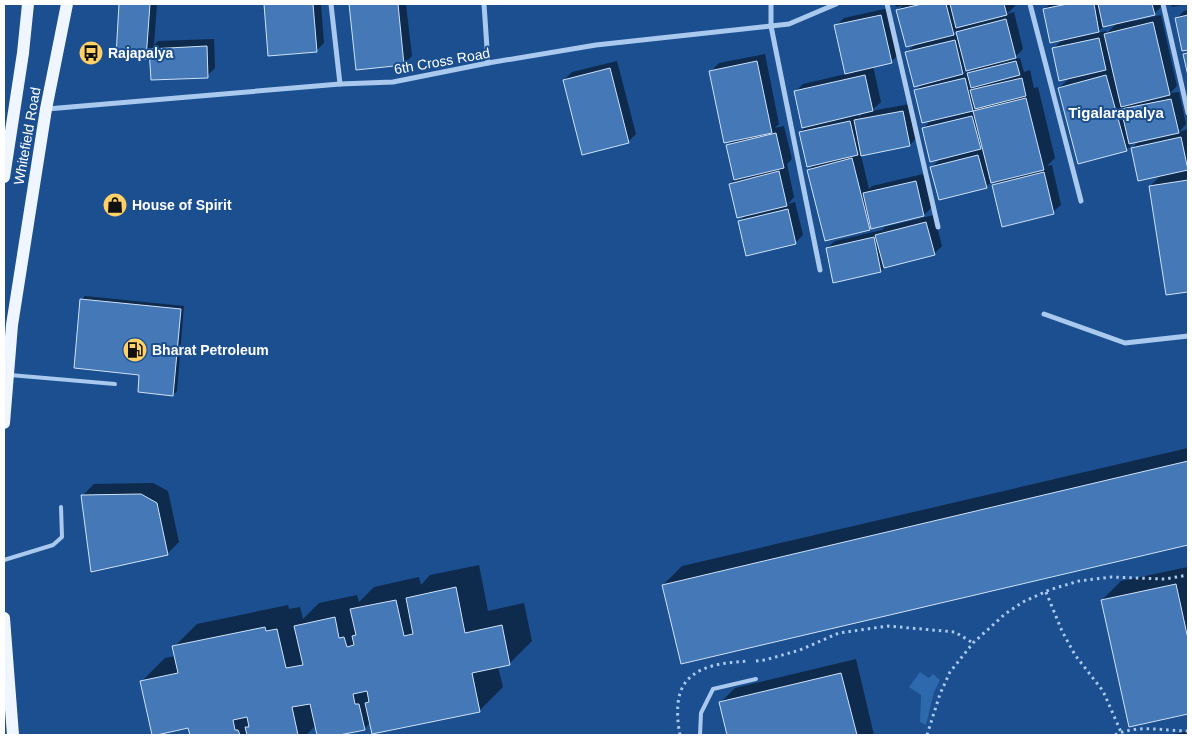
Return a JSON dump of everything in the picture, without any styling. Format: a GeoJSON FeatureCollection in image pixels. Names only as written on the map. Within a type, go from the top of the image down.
{"type":"FeatureCollection","features":[{"type":"Feature","properties":{"kind":"main road","name":"Whitefield Road"},"geometry":{"type":"LineString","coordinates":[[4,177],[23,53],[28,4]]}},
{"type":"Feature","properties":{"kind":"main road","name":"Whitefield Road"},"geometry":{"type":"LineString","coordinates":[[4,424],[12,325],[46,109],[67,4]]}},
{"type":"Feature","properties":{"kind":"main road"},"geometry":{"type":"LineString","coordinates":[[4,618],[13,735]]}},
{"type":"Feature","properties":{"kind":"street"},"geometry":{"type":"LineString","coordinates":[[331,4],[340,84]]}},
{"type":"Feature","properties":{"kind":"street"},"geometry":{"type":"LineString","coordinates":[[484,4],[488,64]]}},
{"type":"Feature","properties":{"kind":"street"},"geometry":{"type":"LineString","coordinates":[[770,4],[771,26],[820,270]]}},
{"type":"Feature","properties":{"kind":"street","name":"6th Cross Road"},"geometry":{"type":"LineString","coordinates":[[46,109],[340,84],[393,82],[596,45],[790,24],[836,4]]}},
{"type":"Feature","properties":{"kind":"street"},"geometry":{"type":"LineString","coordinates":[[887,4],[938,227]]}},
{"type":"Feature","properties":{"kind":"street"},"geometry":{"type":"LineString","coordinates":[[1030,4],[1081,201]]}},
{"type":"Feature","properties":{"kind":"street"},"geometry":{"type":"LineString","coordinates":[[1163,4],[1188,113]]}},
{"type":"Feature","properties":{"kind":"street"},"geometry":{"type":"LineString","coordinates":[[1044,314],[1125,343],[1188,336]]}},
{"type":"Feature","properties":{"kind":"lane"},"geometry":{"type":"LineString","coordinates":[[8,374],[115,384]]}},
{"type":"Feature","properties":{"kind":"lane"},"geometry":{"type":"LineString","coordinates":[[4,560],[53,545],[62,537],[61,507]]}},
{"type":"Feature","properties":{"kind":"lane"},"geometry":{"type":"LineString","coordinates":[[700,735],[701,714],[713,690],[756,679]]}},
{"type":"Feature","properties":{"kind":"path"},"geometry":{"type":"LineString","coordinates":[[928,735],[940,694],[950,672],[973,643],[1005,614],[1023,602],[1079,581],[1111,576],[1165,579],[1188,575]]}},
{"type":"Feature","properties":{"kind":"path"},"geometry":{"type":"LineString","coordinates":[[1046,592],[1062,631],[1075,655],[1103,691],[1121,732]]}},
{"type":"Feature","properties":{"kind":"path"},"geometry":{"type":"LineString","coordinates":[[680,735],[677,705],[680,694],[685,684],[694,674],[710,666],[727,662],[765,660],[800,650],[839,633],[888,626],[954,632],[973,643]]}},
{"type":"Feature","properties":{"kind":"path"},"geometry":{"type":"LineString","coordinates":[[1115,735],[1133,730],[1188,731]]}},
{"type":"Feature","properties":{"kind":"shaded area"},"geometry":{"type":"Polygon","coordinates":[[[920,672],[929,678],[933,674],[940,680],[934,692],[926,725],[920,722],[921,695],[909,687],[920,672]]]}},
{"type":"Feature","properties":{"kind":"building"},"geometry":{"type":"Polygon","coordinates":[[[119,4],[150,4],[146,59],[116,56],[119,4]]]}},
{"type":"Feature","properties":{"kind":"building"},"geometry":{"type":"Polygon","coordinates":[[[264,4],[313,4],[317,52],[268,56],[264,4]]]}},
{"type":"Feature","properties":{"kind":"building"},"geometry":{"type":"Polygon","coordinates":[[[349,4],[398,4],[404,65],[356,70],[349,4]]]}},
{"type":"Feature","properties":{"kind":"building"},"geometry":{"type":"Polygon","coordinates":[[[922,4],[946,4],[954,35],[906,47],[896,10],[922,4]]]}},
{"type":"Feature","properties":{"kind":"building"},"geometry":{"type":"Polygon","coordinates":[[[950,4],[1004,4],[1007,15],[956,28],[950,4]]]}},
{"type":"Feature","properties":{"kind":"building"},"geometry":{"type":"Polygon","coordinates":[[[1067,4],[1094,4],[1099,32],[1050,43],[1043,9],[1067,4]]]}},
{"type":"Feature","properties":{"kind":"building"},"geometry":{"type":"Polygon","coordinates":[[[1098,4],[1152,4],[1155,15],[1103,27],[1098,4]]]}},
{"type":"Feature","properties":{"kind":"building"},"geometry":{"type":"Polygon","coordinates":[[[881,15],[892,63],[845,74],[834,25],[881,15]]]}},
{"type":"Feature","properties":{"kind":"building"},"geometry":{"type":"Polygon","coordinates":[[[1188,15],[1188,50],[1182,51],[1175,18],[1188,15]]]}},
{"type":"Feature","properties":{"kind":"building"},"geometry":{"type":"Polygon","coordinates":[[[1006,19],[1016,58],[966,71],[956,32],[1006,19]]]}},
{"type":"Feature","properties":{"kind":"building"},"geometry":{"type":"Polygon","coordinates":[[[1153,22],[1170,95],[1121,107],[1104,34],[1153,22]]]}},
{"type":"Feature","properties":{"kind":"building"},"geometry":{"type":"Polygon","coordinates":[[[1099,38],[1106,70],[1059,81],[1052,48],[1099,38]]]}},
{"type":"Feature","properties":{"kind":"building"},"geometry":{"type":"Polygon","coordinates":[[[955,40],[963,74],[914,87],[905,52],[955,40]]]}},
{"type":"Feature","properties":{"kind":"building"},"geometry":{"type":"Polygon","coordinates":[[[207,46],[208,78],[151,80],[149,49],[207,46]]]}},
{"type":"Feature","properties":{"kind":"building"},"geometry":{"type":"Polygon","coordinates":[[[1188,53],[1188,76],[1183,54],[1188,53]]]}},
{"type":"Feature","properties":{"kind":"building"},"geometry":{"type":"Polygon","coordinates":[[[757,61],[772,133],[724,143],[709,71],[757,61]]]}},
{"type":"Feature","properties":{"kind":"building"},"geometry":{"type":"Polygon","coordinates":[[[1016,61],[1020,75],[971,88],[967,73],[1016,61]]]}},
{"type":"Feature","properties":{"kind":"building"},"geometry":{"type":"Polygon","coordinates":[[[610,68],[629,143],[582,155],[563,80],[610,68]]]}},
{"type":"Feature","properties":{"kind":"building"},"geometry":{"type":"Polygon","coordinates":[[[865,75],[873,111],[802,128],[794,91],[865,75]]]}},
{"type":"Feature","properties":{"kind":"building"},"geometry":{"type":"Polygon","coordinates":[[[1106,75],[1127,151],[1078,164],[1058,88],[1106,75]]]}},
{"type":"Feature","properties":{"kind":"building"},"geometry":{"type":"Polygon","coordinates":[[[965,78],[973,111],[922,123],[914,90],[965,78]]]}},
{"type":"Feature","properties":{"kind":"building"},"geometry":{"type":"Polygon","coordinates":[[[1022,78],[1026,96],[975,109],[970,90],[1022,78]]]}},
{"type":"Feature","properties":{"kind":"building"},"geometry":{"type":"Polygon","coordinates":[[[1026,98],[1044,170],[991,183],[973,111],[1026,98]]]}},
{"type":"Feature","properties":{"kind":"building"},"geometry":{"type":"Polygon","coordinates":[[[1171,99],[1179,133],[1129,144],[1121,109],[1171,99]]]}},
{"type":"Feature","properties":{"kind":"building"},"geometry":{"type":"Polygon","coordinates":[[[903,111],[910,146],[861,156],[854,120],[903,111]]]}},
{"type":"Feature","properties":{"kind":"building"},"geometry":{"type":"Polygon","coordinates":[[[972,116],[981,149],[930,162],[922,128],[972,116]]]}},
{"type":"Feature","properties":{"kind":"building"},"geometry":{"type":"Polygon","coordinates":[[[850,121],[858,155],[807,167],[799,132],[850,121]]]}},
{"type":"Feature","properties":{"kind":"building"},"geometry":{"type":"Polygon","coordinates":[[[776,133],[784,168],[734,180],[726,145],[776,133]]]}},
{"type":"Feature","properties":{"kind":"building"},"geometry":{"type":"Polygon","coordinates":[[[1181,137],[1188,170],[1138,181],[1131,148],[1181,137]]]}},
{"type":"Feature","properties":{"kind":"building"},"geometry":{"type":"Polygon","coordinates":[[[978,155],[987,188],[939,200],[930,167],[978,155]]]}},
{"type":"Feature","properties":{"kind":"building"},"geometry":{"type":"Polygon","coordinates":[[[852,158],[870,230],[825,241],[807,170],[852,158]]]}},
{"type":"Feature","properties":{"kind":"building"},"geometry":{"type":"Polygon","coordinates":[[[779,171],[787,206],[737,218],[729,184],[779,171]]]}},
{"type":"Feature","properties":{"kind":"building"},"geometry":{"type":"Polygon","coordinates":[[[1044,172],[1054,214],[1002,227],[992,185],[1044,172]]]}},
{"type":"Feature","properties":{"kind":"building"},"geometry":{"type":"Polygon","coordinates":[[[1188,180],[1188,292],[1166,295],[1149,186],[1188,180]]]}},
{"type":"Feature","properties":{"kind":"building"},"geometry":{"type":"Polygon","coordinates":[[[916,181],[924,216],[871,229],[863,193],[916,181]]]}},
{"type":"Feature","properties":{"kind":"building"},"geometry":{"type":"Polygon","coordinates":[[[788,209],[796,244],[746,256],[738,221],[788,209]]]}},
{"type":"Feature","properties":{"kind":"building"},"geometry":{"type":"Polygon","coordinates":[[[926,222],[935,255],[884,268],[875,235],[926,222]]]}},
{"type":"Feature","properties":{"kind":"building"},"geometry":{"type":"Polygon","coordinates":[[[874,237],[881,272],[833,283],[826,248],[874,237]]]}},
{"type":"Feature","properties":{"kind":"building"},"geometry":{"type":"Polygon","coordinates":[[[80,299],[181,309],[173,396],[138,392],[139,375],[74,368],[80,299]]]}},
{"type":"Feature","properties":{"kind":"building"},"geometry":{"type":"Polygon","coordinates":[[[1188,461],[1188,545],[681,664],[662,585],[1188,461]]]}},
{"type":"Feature","properties":{"kind":"building"},"geometry":{"type":"Polygon","coordinates":[[[141,494],[157,503],[168,555],[91,572],[81,495],[141,494]]]}},
{"type":"Feature","properties":{"kind":"building"},"geometry":{"type":"Polygon","coordinates":[[[1176,584],[1188,639],[1188,714],[1129,727],[1101,600],[1176,584]]]}},
{"type":"Feature","properties":{"kind":"building"},"geometry":{"type":"Polygon","coordinates":[[[456,587],[465,633],[502,625],[510,665],[472,673],[480,712],[372,734],[365,703],[369,702],[367,691],[353,694],[355,704],[359,704],[365,730],[339,735],[317,735],[310,704],[292,707],[298,735],[247,735],[245,727],[249,727],[247,717],[233,720],[235,730],[238,730],[240,735],[190,735],[188,728],[152,735],[140,681],[178,673],[172,646],[265,627],[266,631],[277,629],[286,668],[303,665],[294,626],[335,617],[339,638],[344,637],[347,647],[354,645],[352,636],[356,635],[350,609],[396,600],[404,636],[413,634],[406,598],[456,587]]]}},
{"type":"Feature","properties":{"kind":"building"},"geometry":{"type":"Polygon","coordinates":[[[841,673],[857,735],[727,735],[719,702],[841,673]]]}},
{"type":"Feature","properties":{"kind":"place","name":"Rajapalya"},"geometry":{"type":"Point","coordinates":[91,53]}},
{"type":"Feature","properties":{"kind":"place","name":"House of Spirit"},"geometry":{"type":"Point","coordinates":[115,205]}},
{"type":"Feature","properties":{"kind":"place","name":"Bharat Petroleum"},"geometry":{"type":"Point","coordinates":[135,350]}},
{"type":"Feature","properties":{"kind":"district","name":"Tigalarapalya"},"geometry":{"type":"Point","coordinates":[1116,112]}}]}
